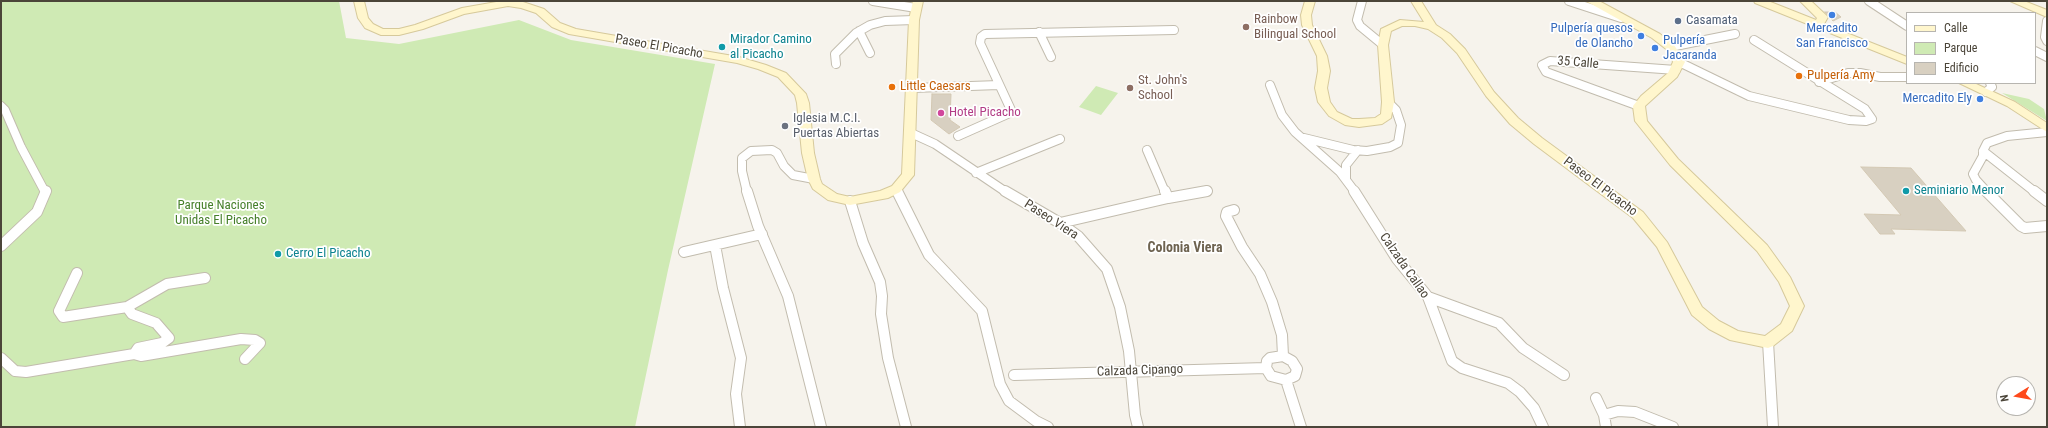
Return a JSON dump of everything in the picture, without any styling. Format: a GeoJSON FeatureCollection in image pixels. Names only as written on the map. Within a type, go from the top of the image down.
{"type":"FeatureCollection","features":[{"type":"Feature","properties":{"kind":"street","name":"Paseo El Picacho"},"geometry":{"type":"LineString","coordinates":[[359,1],[363,18],[369,26],[381,32],[406,30],[462,11],[484,6],[516,4],[540,11],[556,25],[573,32],[739,60],[762,66],[782,75],[800,94],[803,103],[808,153],[817,186],[833,198],[850,200],[883,195],[896,189]]}},
{"type":"Feature","properties":{"kind":"street"},"geometry":{"type":"LineString","coordinates":[[873,1],[917,4],[914,20],[913,88],[908,175],[896,189],[907,214],[929,255],[982,311],[1000,384],[1009,401],[1036,421],[1048,427]]}},
{"type":"Feature","properties":{"kind":"street","name":"Paseo El Picacho"},"geometry":{"type":"LineString","coordinates":[[1310,1],[1306,15],[1307,25],[1322,56],[1324,71],[1321,88],[1324,102],[1329,111],[1339,118],[1349,122],[1369,123],[1378,121],[1387,115],[1388,102],[1383,45],[1386,29],[1395,24],[1415,23],[1432,27],[1446,36],[1462,51],[1490,94],[1514,121],[1538,141],[1638,215],[1662,245],[1697,311],[1714,325],[1735,336],[1768,342]]}},
{"type":"Feature","properties":{"kind":"street"},"geometry":{"type":"LineString","coordinates":[[1362,1],[1357,20],[1360,26],[1383,45]]}},
{"type":"Feature","properties":{"kind":"street"},"geometry":{"type":"LineString","coordinates":[[1416,1],[1432,27]]}},
{"type":"Feature","properties":{"kind":"street"},"geometry":{"type":"LineString","coordinates":[[1569,1],[1621,18]]}},
{"type":"Feature","properties":{"kind":"street"},"geometry":{"type":"LineString","coordinates":[[1591,1],[1656,36],[1670,47],[1677,66],[1749,96],[1776,104],[1849,120],[1866,121],[1872,119],[1865,109],[1819,82],[1754,40]]}},
{"type":"Feature","properties":{"kind":"street"},"geometry":{"type":"LineString","coordinates":[[1759,1],[1820,21],[1856,40],[1906,61]]}},
{"type":"Feature","properties":{"kind":"street"},"geometry":{"type":"LineString","coordinates":[[1805,1],[1820,21]]}},
{"type":"Feature","properties":{"kind":"street"},"geometry":{"type":"LineString","coordinates":[[1869,1],[1906,25]]}},
{"type":"Feature","properties":{"kind":"street"},"geometry":{"type":"LineString","coordinates":[[2015,1],[2047,14]]}},
{"type":"Feature","properties":{"kind":"street"},"geometry":{"type":"LineString","coordinates":[[836,64],[835,54],[859,31],[870,25],[885,21],[914,20]]}},
{"type":"Feature","properties":{"kind":"street"},"geometry":{"type":"LineString","coordinates":[[2047,21],[2045,37],[2047,41]]}},
{"type":"Feature","properties":{"kind":"street"},"geometry":{"type":"LineString","coordinates":[[958,136],[1011,113],[980,43],[981,37],[985,34],[1174,30]]}},
{"type":"Feature","properties":{"kind":"street"},"geometry":{"type":"LineString","coordinates":[[859,31],[870,53]]}},
{"type":"Feature","properties":{"kind":"street"},"geometry":{"type":"LineString","coordinates":[[1039,32],[1051,57]]}},
{"type":"Feature","properties":{"kind":"street"},"geometry":{"type":"LineString","coordinates":[[1670,47],[1735,34]]}},
{"type":"Feature","properties":{"kind":"street"},"geometry":{"type":"LineString","coordinates":[[2036,52],[2047,57]]}},
{"type":"Feature","properties":{"kind":"street","name":"35 Calle"},"geometry":{"type":"LineString","coordinates":[[1639,106],[1546,72],[1542,65],[1550,61],[1677,66]]}},
{"type":"Feature","properties":{"kind":"street"},"geometry":{"type":"LineString","coordinates":[[1677,66],[1666,82],[1646,98],[1639,106],[1641,121],[1651,136],[1674,162],[1762,248],[1786,280],[1797,306],[1787,326],[1768,342],[1773,427]]}},
{"type":"Feature","properties":{"kind":"street"},"geometry":{"type":"LineString","coordinates":[[1819,82],[1848,73],[1860,72],[1880,77],[1906,77]]}},
{"type":"Feature","properties":{"kind":"street"},"geometry":{"type":"LineString","coordinates":[[1971,84],[1988,87],[2047,128]]}},
{"type":"Feature","properties":{"kind":"street"},"geometry":{"type":"LineString","coordinates":[[913,88],[999,85]]}},
{"type":"Feature","properties":{"kind":"street","name":"Calzada Callao"},"geometry":{"type":"LineString","coordinates":[[1270,85],[1282,115],[1302,138],[1346,179],[1397,259],[1415,283],[1428,297],[1452,361],[1462,368],[1508,383],[1520,392],[1534,408],[1543,427]]}},
{"type":"Feature","properties":{"kind":"street"},"geometry":{"type":"LineString","coordinates":[[1302,138],[1358,150],[1381,150],[1398,143],[1401,125],[1396,110],[1388,102]]}},
{"type":"Feature","properties":{"kind":"street"},"geometry":{"type":"LineString","coordinates":[[1,106],[5,110],[21,147],[46,190],[37,212],[1,246]]}},
{"type":"Feature","properties":{"kind":"street","name":"Paseo Viera"},"geometry":{"type":"LineString","coordinates":[[911,132],[935,144],[976,173],[1060,223],[1078,236],[1107,269],[1120,307],[1131,372],[1138,427]]}},
{"type":"Feature","properties":{"kind":"street"},"geometry":{"type":"LineString","coordinates":[[2047,132],[2007,136],[1987,143],[1983,151],[1983,156],[1973,174],[1976,180],[2023,227],[2047,226]]}},
{"type":"Feature","properties":{"kind":"street"},"geometry":{"type":"LineString","coordinates":[[976,173],[1060,138]]}},
{"type":"Feature","properties":{"kind":"street"},"geometry":{"type":"LineString","coordinates":[[814,179],[793,175],[784,166],[777,153],[772,150],[765,149],[751,151],[742,158],[742,171],[749,201],[788,296],[821,427]]}},
{"type":"Feature","properties":{"kind":"street"},"geometry":{"type":"LineString","coordinates":[[1147,150],[1168,198]]}},
{"type":"Feature","properties":{"kind":"street"},"geometry":{"type":"LineString","coordinates":[[1346,179],[1346,165],[1358,150]]}},
{"type":"Feature","properties":{"kind":"street"},"geometry":{"type":"LineString","coordinates":[[1983,151],[2047,201]]}},
{"type":"Feature","properties":{"kind":"street"},"geometry":{"type":"LineString","coordinates":[[1060,223],[1168,198],[1207,191]]}},
{"type":"Feature","properties":{"kind":"street"},"geometry":{"type":"LineString","coordinates":[[850,200],[863,243],[880,282],[882,296],[881,314],[888,358],[906,427]]}},
{"type":"Feature","properties":{"kind":"street"},"geometry":{"type":"LineString","coordinates":[[1234,210],[1227,212],[1226,216],[1242,247],[1260,274],[1272,302],[1282,335],[1283,356]]}},
{"type":"Feature","properties":{"kind":"street"},"geometry":{"type":"LineString","coordinates":[[684,252],[762,234]]}},
{"type":"Feature","properties":{"kind":"street"},"geometry":{"type":"LineString","coordinates":[[715,245],[723,288],[741,358],[736,394],[740,427]]}},
{"type":"Feature","properties":{"kind":"street"},"geometry":{"type":"LineString","coordinates":[[77,272],[58,311],[63,317],[127,307],[167,284],[205,278]]}},
{"type":"Feature","properties":{"kind":"street"},"geometry":{"type":"LineString","coordinates":[[1428,297],[1500,323],[1523,348],[1564,375]]}},
{"type":"Feature","properties":{"kind":"street"},"geometry":{"type":"LineString","coordinates":[[127,307],[132,314],[156,323],[169,338],[162,343],[138,348],[134,354]]}},
{"type":"Feature","properties":{"kind":"street"},"geometry":{"type":"LineString","coordinates":[[1,358],[15,370],[26,372],[134,354],[141,356],[241,339],[255,340],[260,343],[245,360]]}},
{"type":"Feature","properties":{"kind":"street"},"geometry":{"type":"LineString","coordinates":[[1283,356],[1292,361],[1297,369],[1295,376],[1286,380],[1271,376],[1266,368],[1267,361],[1270,358],[1283,356]]}},
{"type":"Feature","properties":{"kind":"street","name":"Calzada Cipango"},"geometry":{"type":"LineString","coordinates":[[1014,375],[1266,368]]}},
{"type":"Feature","properties":{"kind":"street"},"geometry":{"type":"LineString","coordinates":[[1286,380],[1301,427]]}},
{"type":"Feature","properties":{"kind":"street"},"geometry":{"type":"LineString","coordinates":[[1596,398],[1604,415],[1606,427]]}},
{"type":"Feature","properties":{"kind":"street"},"geometry":{"type":"LineString","coordinates":[[1604,415],[1618,411],[1635,412],[1673,427]]}},
{"type":"Feature","properties":{"kind":"green space","name":"Parque Naciones Unidas El Picacho"},"geometry":{"type":"Polygon","coordinates":[[[1,1],[339,1],[346,38],[399,44],[519,20],[571,40],[715,64],[668,270],[635,427],[1,427],[1,1]]]}},
{"type":"Feature","properties":{"kind":"green space"},"geometry":{"type":"Polygon","coordinates":[[[1096,86],[1118,93],[1101,115],[1079,107],[1096,86]]]}},
{"type":"Feature","properties":{"kind":"green space"},"geometry":{"type":"Polygon","coordinates":[[[2002,93],[2029,99],[2044,109],[2047,121],[2002,93]]]}},
{"type":"Feature","properties":{"kind":"building","name":"Mercadito San Francisco"},"geometry":{"type":"Polygon","coordinates":[[[1825,12],[1835,12],[1841,17],[1833,21],[1825,12]]]}},
{"type":"Feature","properties":{"kind":"building","name":"Hotel Picacho"},"geometry":{"type":"Polygon","coordinates":[[[932,94],[951,94],[950,120],[960,127],[949,134],[931,120],[932,94]]]}},
{"type":"Feature","properties":{"kind":"building","name":"Seminiario Menor"},"geometry":{"type":"Polygon","coordinates":[[[1861,167],[1911,168],[1966,231],[1891,229],[1895,234],[1880,234],[1864,214],[1901,215],[1861,167]]]}},
{"type":"Feature","properties":{"kind":"place","name":"Mercadito San Francisco"},"geometry":{"type":"Point","coordinates":[1832,15]}},
{"type":"Feature","properties":{"kind":"place","name":"Casamata"},"geometry":{"type":"Point","coordinates":[1678,21]}},
{"type":"Feature","properties":{"kind":"place","name":"Rainbow Bilingual School"},"geometry":{"type":"Point","coordinates":[1246,27]}},
{"type":"Feature","properties":{"kind":"place","name":"Pulpería quesos de Olancho"},"geometry":{"type":"Point","coordinates":[1641,36]}},
{"type":"Feature","properties":{"kind":"place","name":"Mirador Camino al Picacho"},"geometry":{"type":"Point","coordinates":[722,47]}},
{"type":"Feature","properties":{"kind":"place","name":"Pulpería Jacaranda"},"geometry":{"type":"Point","coordinates":[1655,48]}},
{"type":"Feature","properties":{"kind":"place","name":"Pulpería Amy"},"geometry":{"type":"Point","coordinates":[1799,76]}},
{"type":"Feature","properties":{"kind":"place","name":"Little Caesars"},"geometry":{"type":"Point","coordinates":[892,87]}},
{"type":"Feature","properties":{"kind":"place","name":"St. John's School"},"geometry":{"type":"Point","coordinates":[1130,88]}},
{"type":"Feature","properties":{"kind":"place","name":"Mercadito Ely"},"geometry":{"type":"Point","coordinates":[1980,99]}},
{"type":"Feature","properties":{"kind":"place","name":"Hotel Picacho"},"geometry":{"type":"Point","coordinates":[941,113]}},
{"type":"Feature","properties":{"kind":"place","name":"Iglesia M.C.I. Puertas Abiertas"},"geometry":{"type":"Point","coordinates":[785,126]}},
{"type":"Feature","properties":{"kind":"place","name":"Seminiario Menor"},"geometry":{"type":"Point","coordinates":[1906,191]}},
{"type":"Feature","properties":{"kind":"place","name":"Cerro El Picacho"},"geometry":{"type":"Point","coordinates":[278,254]}},
{"type":"Feature","properties":{"kind":"district","name":"Colonia Viera"},"geometry":{"type":"Point","coordinates":[1185,248]}}]}
